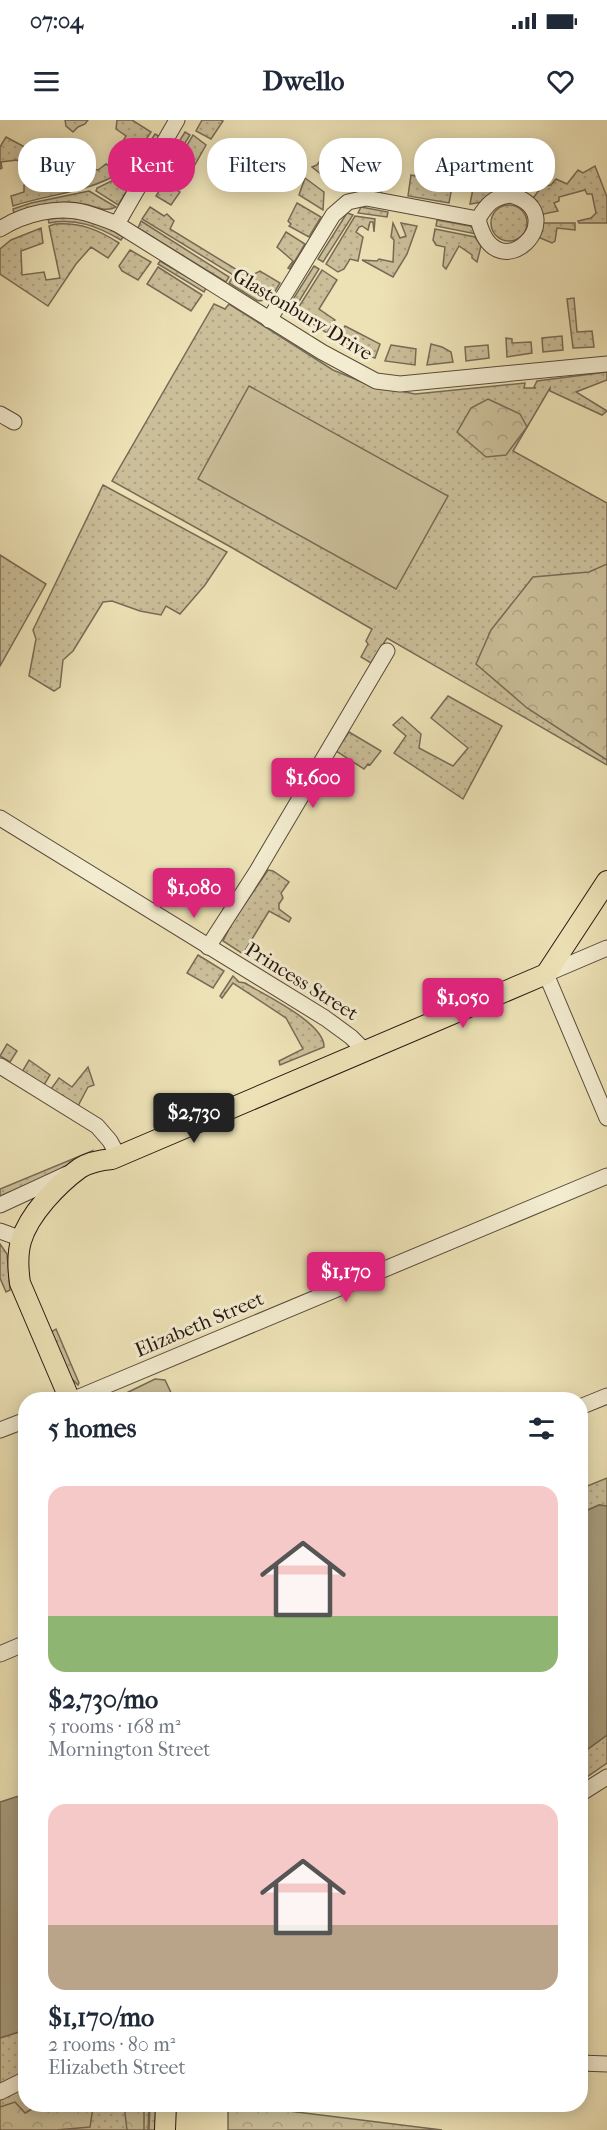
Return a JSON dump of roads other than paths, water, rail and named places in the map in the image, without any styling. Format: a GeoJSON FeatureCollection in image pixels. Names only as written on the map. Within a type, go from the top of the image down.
{"type":"FeatureCollection","features":[{"type":"Feature","properties":{"kind":"main road"},"geometry":{"type":"LineString","coordinates":[[68,1392],[20,1283],[18,1266],[22,1239],[44,1201],[81,1168],[96,1161],[118,1156],[546,974],[607,881]]}},
{"type":"Feature","properties":{"kind":"main road"},"geometry":{"type":"LineString","coordinates":[[165,2130],[166,2112]]}},
{"type":"Feature","properties":{"kind":"street"},"geometry":{"type":"LineString","coordinates":[[117,224],[171,122]]}},
{"type":"Feature","properties":{"kind":"street"},"geometry":{"type":"LineString","coordinates":[[269,320],[333,215],[348,202],[366,198],[478,219]]}},
{"type":"Feature","properties":{"kind":"street","name":"Glastonbury Drive"},"geometry":{"type":"LineString","coordinates":[[0,229],[29,215],[56,211],[84,212],[117,224],[269,320],[376,381],[400,384],[607,364]]}},
{"type":"Feature","properties":{"kind":"street"},"geometry":{"type":"LineString","coordinates":[[0,414],[14,422]]}},
{"type":"Feature","properties":{"kind":"street"},"geometry":{"type":"LineString","coordinates":[[208,947],[257,871],[387,651]]}},
{"type":"Feature","properties":{"kind":"street","name":"Princess Street"},"geometry":{"type":"LineString","coordinates":[[0,818],[325,1018],[351,1037],[364,1050]]}},
{"type":"Feature","properties":{"kind":"street"},"geometry":{"type":"LineString","coordinates":[[607,948],[546,974],[607,1118]]}},
{"type":"Feature","properties":{"kind":"street"},"geometry":{"type":"LineString","coordinates":[[0,1066],[97,1126],[110,1141],[118,1156]]}},
{"type":"Feature","properties":{"kind":"street"},"geometry":{"type":"LineString","coordinates":[[0,1205],[81,1168]]}},
{"type":"Feature","properties":{"kind":"street","name":"Elizabeth Street"},"geometry":{"type":"LineString","coordinates":[[90,1392],[607,1176]]}},
{"type":"Feature","properties":{"kind":"street"},"geometry":{"type":"LineString","coordinates":[[0,1231],[22,1239]]}},
{"type":"Feature","properties":{"kind":"street"},"geometry":{"type":"LineString","coordinates":[[588,1404],[607,1396]]}},
{"type":"Feature","properties":{"kind":"street"},"geometry":{"type":"LineString","coordinates":[[0,1430],[18,1423]]}},
{"type":"Feature","properties":{"kind":"street"},"geometry":{"type":"LineString","coordinates":[[0,1654],[18,1646]]}},
{"type":"Feature","properties":{"kind":"street"},"geometry":{"type":"LineString","coordinates":[[588,1789],[607,1777]]}},
{"type":"Feature","properties":{"kind":"street"},"geometry":{"type":"LineString","coordinates":[[588,2063],[607,2064]]}},
{"type":"Feature","properties":{"kind":"street"},"geometry":{"type":"LineString","coordinates":[[0,2092],[18,2083]]}}]}
